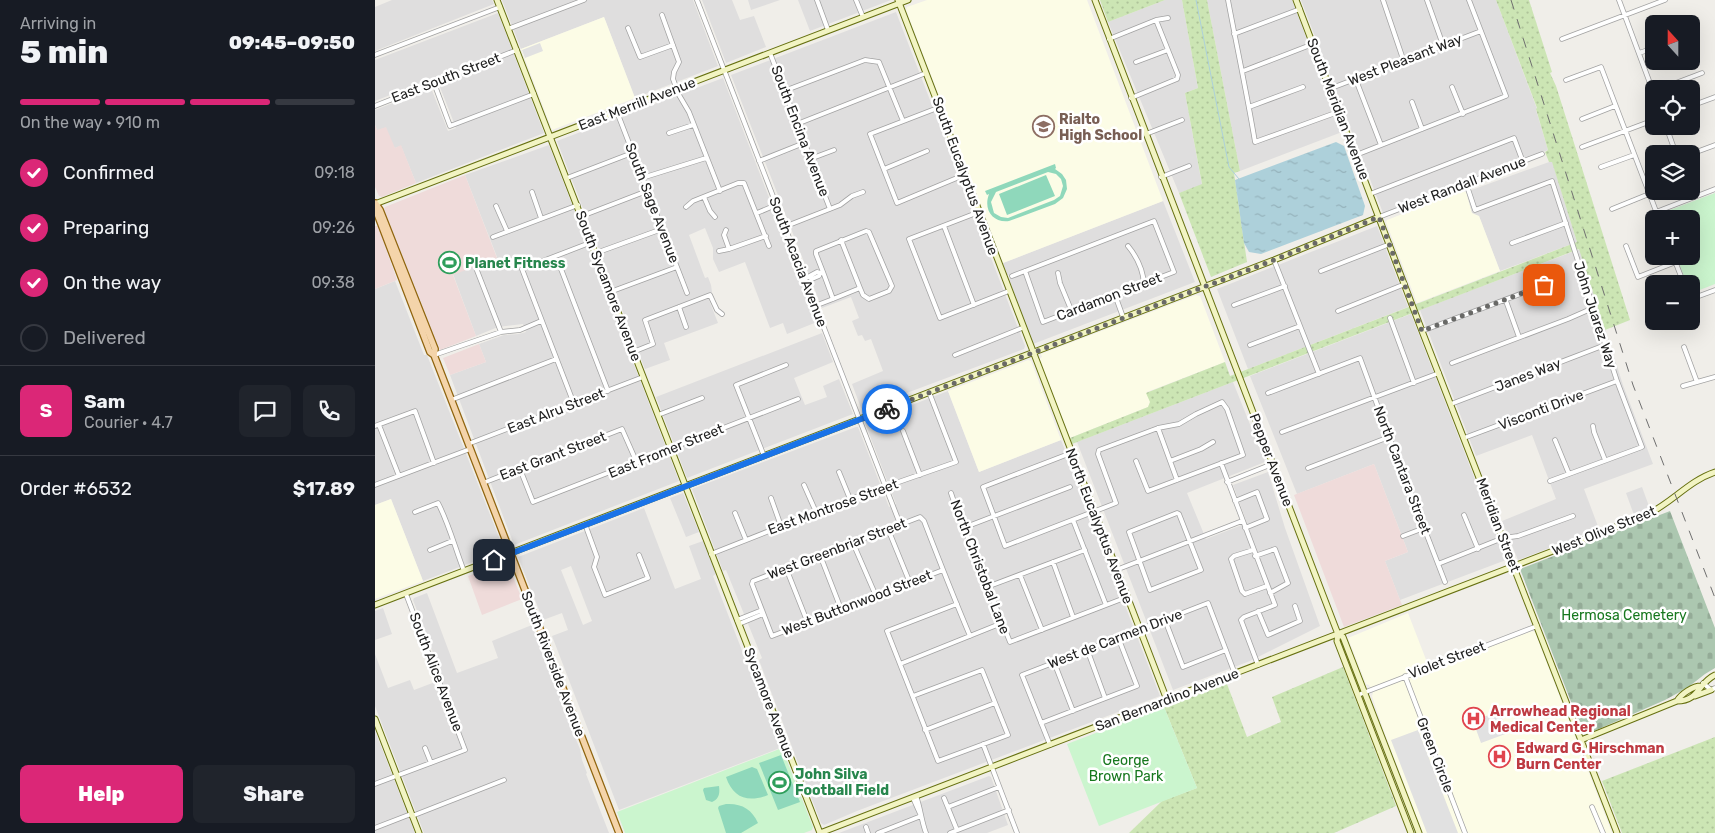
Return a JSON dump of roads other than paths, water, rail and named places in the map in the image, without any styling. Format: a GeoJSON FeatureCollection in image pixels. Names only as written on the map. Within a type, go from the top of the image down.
{"type":"FeatureCollection","features":[{"type":"Feature","properties":{"kind":"main road","name":"South Riverside Avenue"},"geometry":{"type":"LineString","coordinates":[[375,204],[378,223],[430,352],[434,355],[619,833]]}},
{"type":"Feature","properties":{"kind":"main road","name":"South Riverside Avenue"},"geometry":{"type":"LineString","coordinates":[[375,204],[381,210],[403,265],[435,349],[434,355]]}},
{"type":"Feature","properties":{"kind":"street","name":"South Sycamore Avenue"},"geometry":{"type":"LineString","coordinates":[[497,0],[719,573]]}},
{"type":"Feature","properties":{"kind":"street"},"geometry":{"type":"LineString","coordinates":[[508,29],[584,0]]}},
{"type":"Feature","properties":{"kind":"street","name":"South Acacia Avenue"},"geometry":{"type":"LineString","coordinates":[[697,0],[776,205],[807,278],[859,420],[900,524]]}},
{"type":"Feature","properties":{"kind":"street"},"geometry":{"type":"LineString","coordinates":[[817,0],[828,30]]}},
{"type":"Feature","properties":{"kind":"street"},"geometry":{"type":"LineString","coordinates":[[856,0],[863,17]]}},
{"type":"Feature","properties":{"kind":"street","name":"East Merrill Avenue"},"geometry":{"type":"LineString","coordinates":[[375,204],[908,0]]}},
{"type":"Feature","properties":{"kind":"street","name":"Pepper Avenue"},"geometry":{"type":"LineString","coordinates":[[1095,0],[1161,177],[1338,634],[1337,641],[1411,833]]}},
{"type":"Feature","properties":{"kind":"street"},"geometry":{"type":"LineString","coordinates":[[1227,0],[1243,71],[1255,142],[1338,112]]}},
{"type":"Feature","properties":{"kind":"street","name":"South Meridian Avenue"},"geometry":{"type":"LineString","coordinates":[[1296,0],[1379,217]]}},
{"type":"Feature","properties":{"kind":"street"},"geometry":{"type":"LineString","coordinates":[[1383,0],[1403,59]]}},
{"type":"Feature","properties":{"kind":"street"},"geometry":{"type":"LineString","coordinates":[[1427,0],[1443,45]]}},
{"type":"Feature","properties":{"kind":"street"},"geometry":{"type":"LineString","coordinates":[[1356,155],[1506,96],[1469,0]]}},
{"type":"Feature","properties":{"kind":"street"},"geometry":{"type":"LineString","coordinates":[[1619,0],[1649,80]]}},
{"type":"Feature","properties":{"kind":"street"},"geometry":{"type":"LineString","coordinates":[[1562,39],[1665,0]]}},
{"type":"Feature","properties":{"kind":"street","name":"South Eucalyptus Avenue"},"geometry":{"type":"LineString","coordinates":[[899,2],[1032,352]]}},
{"type":"Feature","properties":{"kind":"street"},"geometry":{"type":"LineString","coordinates":[[375,56],[500,7]]}},
{"type":"Feature","properties":{"kind":"street"},"geometry":{"type":"LineString","coordinates":[[1234,34],[1300,9]]}},
{"type":"Feature","properties":{"kind":"street"},"geometry":{"type":"LineString","coordinates":[[662,15],[679,62],[673,79],[689,112],[720,191]]}},
{"type":"Feature","properties":{"kind":"street"},"geometry":{"type":"LineString","coordinates":[[1109,39],[1156,20],[1168,18]]}},
{"type":"Feature","properties":{"kind":"street"},"geometry":{"type":"LineString","coordinates":[[1131,98],[1177,79],[1178,75],[1156,20]]}},
{"type":"Feature","properties":{"kind":"street"},"geometry":{"type":"LineString","coordinates":[[628,28],[641,57],[673,45]]}},
{"type":"Feature","properties":{"kind":"street","name":"West Pleasant Way"},"geometry":{"type":"LineString","coordinates":[[1329,89],[1481,30]]}},
{"type":"Feature","properties":{"kind":"street"},"geometry":{"type":"LineString","coordinates":[[1243,71],[1313,44]]}},
{"type":"Feature","properties":{"kind":"street","name":"East South Street"},"geometry":{"type":"LineString","coordinates":[[375,106],[517,50]]}},
{"type":"Feature","properties":{"kind":"street"},"geometry":{"type":"LineString","coordinates":[[1136,62],[1168,50]]}},
{"type":"Feature","properties":{"kind":"street"},"geometry":{"type":"LineString","coordinates":[[1639,53],[1645,51]]}},
{"type":"Feature","properties":{"kind":"street","name":"South Encina Avenue"},"geometry":{"type":"LineString","coordinates":[[770,53],[830,209]]}},
{"type":"Feature","properties":{"kind":"street"},"geometry":{"type":"LineString","coordinates":[[784,91],[865,60],[879,62],[903,121]]}},
{"type":"Feature","properties":{"kind":"street"},"geometry":{"type":"LineString","coordinates":[[1567,80],[1601,67],[1645,184]]}},
{"type":"Feature","properties":{"kind":"street"},"geometry":{"type":"LineString","coordinates":[[1684,80],[1702,73]]}},
{"type":"Feature","properties":{"kind":"street"},"geometry":{"type":"LineString","coordinates":[[797,124],[889,87],[927,74]]}},
{"type":"Feature","properties":{"kind":"street"},"geometry":{"type":"LineString","coordinates":[[1356,80],[1381,145]]}},
{"type":"Feature","properties":{"kind":"street"},"geometry":{"type":"LineString","coordinates":[[434,83],[451,126],[534,94]]}},
{"type":"Feature","properties":{"kind":"street"},"geometry":{"type":"LineString","coordinates":[[1249,107],[1303,87]]}},
{"type":"Feature","properties":{"kind":"street"},"geometry":{"type":"LineString","coordinates":[[1452,87],[1463,114]]}},
{"type":"Feature","properties":{"kind":"street"},"geometry":{"type":"LineString","coordinates":[[1700,103],[1715,97]]}},
{"type":"Feature","properties":{"kind":"street"},"geometry":{"type":"LineString","coordinates":[[1412,102],[1422,129]]}},
{"type":"Feature","properties":{"kind":"street"},"geometry":{"type":"LineString","coordinates":[[1582,119],[1615,106]]}},
{"type":"Feature","properties":{"kind":"street"},"geometry":{"type":"LineString","coordinates":[[940,107],[870,134],[897,203],[964,175]]}},
{"type":"Feature","properties":{"kind":"street","name":"South Sage Avenue"},"geometry":{"type":"LineString","coordinates":[[617,112],[687,293]]}},
{"type":"Feature","properties":{"kind":"street"},"geometry":{"type":"LineString","coordinates":[[1146,134],[1182,120]]}},
{"type":"Feature","properties":{"kind":"street"},"geometry":{"type":"LineString","coordinates":[[1582,147],[1645,123]]}},
{"type":"Feature","properties":{"kind":"street"},"geometry":{"type":"LineString","coordinates":[[669,133],[693,125]]}},
{"type":"Feature","properties":{"kind":"street"},"geometry":{"type":"LineString","coordinates":[[1370,194],[1514,138],[1523,162]]}},
{"type":"Feature","properties":{"kind":"street"},"geometry":{"type":"LineString","coordinates":[[759,161],[804,143]]}},
{"type":"Feature","properties":{"kind":"street"},"geometry":{"type":"LineString","coordinates":[[1700,151],[1715,145]]}},
{"type":"Feature","properties":{"kind":"street"},"geometry":{"type":"LineString","coordinates":[[810,159],[833,150]]}},
{"type":"Feature","properties":{"kind":"street"},"geometry":{"type":"LineString","coordinates":[[884,169],[927,151]]}},
{"type":"Feature","properties":{"kind":"street"},"geometry":{"type":"LineString","coordinates":[[567,178],[632,153]]}},
{"type":"Feature","properties":{"kind":"street","name":"West Randall Avenue"},"geometry":{"type":"LineString","coordinates":[[375,605],[1274,260],[1542,154]]}},
{"type":"Feature","properties":{"kind":"street"},"geometry":{"type":"LineString","coordinates":[[1601,168],[1634,155]]}},
{"type":"Feature","properties":{"kind":"street"},"geometry":{"type":"LineString","coordinates":[[642,178],[706,158]]}},
{"type":"Feature","properties":{"kind":"street"},"geometry":{"type":"LineString","coordinates":[[1161,177],[1189,166]]}},
{"type":"Feature","properties":{"kind":"street","name":"John Juarez Way"},"geometry":{"type":"LineString","coordinates":[[1466,183],[1475,210],[1552,181],[1617,381],[1643,447],[1605,460]]}},
{"type":"Feature","properties":{"kind":"street"},"geometry":{"type":"LineString","coordinates":[[686,207],[693,201],[741,182],[744,183],[769,246]]}},
{"type":"Feature","properties":{"kind":"street"},"geometry":{"type":"LineString","coordinates":[[1700,195],[1715,189]]}},
{"type":"Feature","properties":{"kind":"street"},"geometry":{"type":"LineString","coordinates":[[582,216],[647,191]]}},
{"type":"Feature","properties":{"kind":"street"},"geometry":{"type":"LineString","coordinates":[[532,192],[541,218]]}},
{"type":"Feature","properties":{"kind":"street"},"geometry":{"type":"LineString","coordinates":[[785,227],[830,209],[863,192]]}},
{"type":"Feature","properties":{"kind":"street"},"geometry":{"type":"LineString","coordinates":[[1612,209],[1645,196]]}},
{"type":"Feature","properties":{"kind":"street"},"geometry":{"type":"LineString","coordinates":[[704,197],[715,217]]}},
{"type":"Feature","properties":{"kind":"street"},"geometry":{"type":"LineString","coordinates":[[1661,210],[1688,200]]}},
{"type":"Feature","properties":{"kind":"street"},"geometry":{"type":"LineString","coordinates":[[493,237],[577,205]]}},
{"type":"Feature","properties":{"kind":"street"},"geometry":{"type":"LineString","coordinates":[[757,213],[776,205]]}},
{"type":"Feature","properties":{"kind":"street"},"geometry":{"type":"LineString","coordinates":[[496,206],[507,232]]}},
{"type":"Feature","properties":{"kind":"street"},"geometry":{"type":"LineString","coordinates":[[979,212],[909,239],[940,318],[1009,291]]}},
{"type":"Feature","properties":{"kind":"street","name":"Meridian Street"},"geometry":{"type":"LineString","coordinates":[[1379,217],[1617,833]]}},
{"type":"Feature","properties":{"kind":"street","name":"Cardamon Street"},"geometry":{"type":"LineString","coordinates":[[1154,221],[1174,272],[1043,322],[1032,296],[1025,271],[1154,221]]}},
{"type":"Feature","properties":{"kind":"street"},"geometry":{"type":"LineString","coordinates":[[1512,244],[1566,223]]}},
{"type":"Feature","properties":{"kind":"street"},"geometry":{"type":"LineString","coordinates":[[944,226],[974,305]]}},
{"type":"Feature","properties":{"kind":"street"},"geometry":{"type":"LineString","coordinates":[[596,254],[662,229]]}},
{"type":"Feature","properties":{"kind":"street"},"geometry":{"type":"LineString","coordinates":[[726,230],[724,235],[729,249]]}},
{"type":"Feature","properties":{"kind":"street"},"geometry":{"type":"LineString","coordinates":[[833,299],[821,273],[816,251],[841,240],[865,231],[869,232],[892,286],[889,291],[869,299],[863,295],[841,240]]}},
{"type":"Feature","properties":{"kind":"street"},"geometry":{"type":"LineString","coordinates":[[719,251],[766,236]]}},
{"type":"Feature","properties":{"kind":"street"},"geometry":{"type":"LineString","coordinates":[[574,404],[522,269],[592,242]]}},
{"type":"Feature","properties":{"kind":"street"},"geometry":{"type":"LineString","coordinates":[[1321,271],[1389,244]]}},
{"type":"Feature","properties":{"kind":"street"},"geometry":{"type":"LineString","coordinates":[[1128,246],[1135,254],[1144,284]]}},
{"type":"Feature","properties":{"kind":"street"},"geometry":{"type":"LineString","coordinates":[[1627,246],[1638,277],[1668,265]]}},
{"type":"Feature","properties":{"kind":"street"},"geometry":{"type":"LineString","coordinates":[[556,256],[608,391]]}},
{"type":"Feature","properties":{"kind":"street"},"geometry":{"type":"LineString","coordinates":[[1268,393],[1319,374],[1274,260]]}},
{"type":"Feature","properties":{"kind":"street"},"geometry":{"type":"LineString","coordinates":[[610,292],[677,267]]}},
{"type":"Feature","properties":{"kind":"street"},"geometry":{"type":"LineString","coordinates":[[476,268],[501,332]]}},
{"type":"Feature","properties":{"kind":"street"},"geometry":{"type":"LineString","coordinates":[[1011,276],[1025,271]]}},
{"type":"Feature","properties":{"kind":"street"},"geometry":{"type":"LineString","coordinates":[[807,278],[817,272],[821,273]]}},
{"type":"Feature","properties":{"kind":"street"},"geometry":{"type":"LineString","coordinates":[[1058,273],[1072,312]]}},
{"type":"Feature","properties":{"kind":"street"},"geometry":{"type":"LineString","coordinates":[[1338,311],[1405,284]]}},
{"type":"Feature","properties":{"kind":"street"},"geometry":{"type":"LineString","coordinates":[[1422,331],[1506,301],[1544,285]]}},
{"type":"Feature","properties":{"kind":"street"},"geometry":{"type":"LineString","coordinates":[[1234,305],[1285,286]]}},
{"type":"Feature","properties":{"kind":"street"},"geometry":{"type":"LineString","coordinates":[[820,304],[860,288]]}},
{"type":"Feature","properties":{"kind":"street"},"geometry":{"type":"LineString","coordinates":[[1700,296],[1715,290]]}},
{"type":"Feature","properties":{"kind":"street"},"geometry":{"type":"LineString","coordinates":[[633,352],[653,344],[645,320],[710,295],[717,310],[722,314]]}},
{"type":"Feature","properties":{"kind":"street"},"geometry":{"type":"LineString","coordinates":[[1115,295],[1123,317]]}},
{"type":"Feature","properties":{"kind":"street"},"geometry":{"type":"LineString","coordinates":[[1506,301],[1519,338]]}},
{"type":"Feature","properties":{"kind":"street"},"geometry":{"type":"LineString","coordinates":[[679,307],[686,327]]}},
{"type":"Feature","properties":{"kind":"street"},"geometry":{"type":"LineString","coordinates":[[1452,363],[1593,308]]}},
{"type":"Feature","properties":{"kind":"street"},"geometry":{"type":"LineString","coordinates":[[1390,318],[1414,383]]}},
{"type":"Feature","properties":{"kind":"street"},"geometry":{"type":"LineString","coordinates":[[434,355],[501,332],[520,330],[541,321]]}},
{"type":"Feature","properties":{"kind":"street"},"geometry":{"type":"LineString","coordinates":[[1250,345],[1300,326]]}},
{"type":"Feature","properties":{"kind":"street"},"geometry":{"type":"LineString","coordinates":[[955,354],[1023,328]]}},
{"type":"Feature","properties":{"kind":"street","name":"Janes Way"},"geometry":{"type":"LineString","coordinates":[[1451,404],[1605,345]]}},
{"type":"Feature","properties":{"kind":"street"},"geometry":{"type":"LineString","coordinates":[[1684,347],[1697,382]]}},
{"type":"Feature","properties":{"kind":"street","name":"North Eucalyptus Avenue"},"geometry":{"type":"LineString","coordinates":[[1032,352],[1167,700]]}},
{"type":"Feature","properties":{"kind":"street","name":"North Cantara Street"},"geometry":{"type":"LineString","coordinates":[[1319,374],[1360,358],[1445,582]]}},
{"type":"Feature","properties":{"kind":"street"},"geometry":{"type":"LineString","coordinates":[[451,400],[556,359]]}},
{"type":"Feature","properties":{"kind":"street"},"geometry":{"type":"LineString","coordinates":[[764,456],[736,385],[786,365]]}},
{"type":"Feature","properties":{"kind":"street"},"geometry":{"type":"LineString","coordinates":[[1282,432],[1439,373]]}},
{"type":"Feature","properties":{"kind":"street","name":"East Alru Street"},"geometry":{"type":"LineString","coordinates":[[375,485],[434,463],[643,377]]}},
{"type":"Feature","properties":{"kind":"street"},"geometry":{"type":"LineString","coordinates":[[1683,386],[1715,377]]}},
{"type":"Feature","properties":{"kind":"street","name":"Visconti Drive"},"geometry":{"type":"LineString","coordinates":[[1465,438],[1617,381]]}},
{"type":"Feature","properties":{"kind":"street","name":"East Montrose Street"},"geometry":{"type":"LineString","coordinates":[[711,554],[850,499],[956,462],[929,392]]}},
{"type":"Feature","properties":{"kind":"street"},"geometry":{"type":"LineString","coordinates":[[658,415],[701,398]]}},
{"type":"Feature","properties":{"kind":"street","name":"East Fromer Street"},"geometry":{"type":"LineString","coordinates":[[520,469],[533,502],[671,450],[798,399]]}},
{"type":"Feature","properties":{"kind":"street"},"geometry":{"type":"LineString","coordinates":[[1071,453],[983,487],[1005,546],[1116,503],[1097,454],[1099,450],[1158,428],[1179,424],[1222,402],[1227,409],[1243,455],[1147,491],[1136,461]]}},
{"type":"Feature","properties":{"kind":"street"},"geometry":{"type":"LineString","coordinates":[[399,476],[377,426],[415,411],[434,463]]}},
{"type":"Feature","properties":{"kind":"street"},"geometry":{"type":"LineString","coordinates":[[1550,481],[1605,460],[1593,426]]}},
{"type":"Feature","properties":{"kind":"street"},"geometry":{"type":"LineString","coordinates":[[1158,428],[1177,480]]}},
{"type":"Feature","properties":{"kind":"street","name":"East Grant Street"},"geometry":{"type":"LineString","coordinates":[[483,483],[623,429],[637,463]]}},
{"type":"Feature","properties":{"kind":"street"},"geometry":{"type":"LineString","coordinates":[[903,431],[921,475]]}},
{"type":"Feature","properties":{"kind":"street"},"geometry":{"type":"LineString","coordinates":[[1308,468],[1389,437]]}},
{"type":"Feature","properties":{"kind":"street"},"geometry":{"type":"LineString","coordinates":[[1555,440],[1569,474]]}},
{"type":"Feature","properties":{"kind":"street"},"geometry":{"type":"LineString","coordinates":[[1170,460],[1201,449],[1213,442]]}},
{"type":"Feature","properties":{"kind":"street"},"geometry":{"type":"LineString","coordinates":[[1221,463],[1255,556],[1275,604],[1241,620],[1258,665]]}},
{"type":"Feature","properties":{"kind":"street"},"geometry":{"type":"LineString","coordinates":[[1227,482],[1272,464]]}},
{"type":"Feature","properties":{"kind":"street"},"geometry":{"type":"LineString","coordinates":[[839,472],[850,499]]}},
{"type":"Feature","properties":{"kind":"street","name":"West Olive Street"},"geometry":{"type":"LineString","coordinates":[[1514,566],[1654,512],[1700,478],[1715,472]]}},
{"type":"Feature","properties":{"kind":"street"},"geometry":{"type":"LineString","coordinates":[[804,485],[816,512]]}},
{"type":"Feature","properties":{"kind":"street"},"geometry":{"type":"LineString","coordinates":[[963,528],[1070,487]]}},
{"type":"Feature","properties":{"kind":"street"},"geometry":{"type":"LineString","coordinates":[[1235,501],[1257,492],[1267,520],[1245,528]]}},
{"type":"Feature","properties":{"kind":"street","name":"North Christobal Lane"},"geometry":{"type":"LineString","coordinates":[[951,493],[963,528],[1010,642],[1042,630]]}},
{"type":"Feature","properties":{"kind":"street"},"geometry":{"type":"LineString","coordinates":[[771,498],[781,526]]}},
{"type":"Feature","properties":{"kind":"street"},"geometry":{"type":"LineString","coordinates":[[415,512],[438,503],[464,571]]}},
{"type":"Feature","properties":{"kind":"street"},"geometry":{"type":"LineString","coordinates":[[735,513],[746,540]]}},
{"type":"Feature","properties":{"kind":"street"},"geometry":{"type":"LineString","coordinates":[[1177,513],[1190,542],[1201,570],[1150,590],[1129,535],[1131,530],[1177,513]]}},
{"type":"Feature","properties":{"kind":"street"},"geometry":{"type":"LineString","coordinates":[[1464,515],[1478,549]]}},
{"type":"Feature","properties":{"kind":"street"},"geometry":{"type":"LineString","coordinates":[[1438,564],[1503,538],[1518,536],[1573,516]]}},
{"type":"Feature","properties":{"kind":"street","name":"West Greenbriar Street"},"geometry":{"type":"LineString","coordinates":[[763,612],[751,584],[753,581],[920,517],[924,521],[943,570]]}},
{"type":"Feature","properties":{"kind":"street"},"geometry":{"type":"LineString","coordinates":[[1073,520],[1106,604]]}},
{"type":"Feature","properties":{"kind":"street"},"geometry":{"type":"LineString","coordinates":[[1117,570],[1242,521]]}},
{"type":"Feature","properties":{"kind":"street"},"geometry":{"type":"LineString","coordinates":[[585,524],[594,546],[597,557],[595,567],[605,595],[648,578],[639,555]]}},
{"type":"Feature","properties":{"kind":"street"},"geometry":{"type":"LineString","coordinates":[[1403,536],[1424,528]]}},
{"type":"Feature","properties":{"kind":"street"},"geometry":{"type":"LineString","coordinates":[[889,529],[910,583]]}},
{"type":"Feature","properties":{"kind":"street"},"geometry":{"type":"LineString","coordinates":[[430,550],[452,541]]}},
{"type":"Feature","properties":{"kind":"street"},"geometry":{"type":"LineString","coordinates":[[853,543],[876,596]]}},
{"type":"Feature","properties":{"kind":"street"},"geometry":{"type":"LineString","coordinates":[[1255,556],[1275,549],[1288,584],[1270,593]]}},
{"type":"Feature","properties":{"kind":"street"},"geometry":{"type":"LineString","coordinates":[[987,587],[1085,550]]}},
{"type":"Feature","properties":{"kind":"street"},"geometry":{"type":"LineString","coordinates":[[1253,550],[1234,556],[1231,559],[1242,591],[1245,594],[1267,586]]}},
{"type":"Feature","properties":{"kind":"street"},"geometry":{"type":"LineString","coordinates":[[821,555],[841,609]]}},
{"type":"Feature","properties":{"kind":"street"},"geometry":{"type":"LineString","coordinates":[[1053,562],[1073,617]]}},
{"type":"Feature","properties":{"kind":"street","name":"San Bernardino Avenue"},"geometry":{"type":"LineString","coordinates":[[820,833],[1514,566]]}},
{"type":"Feature","properties":{"kind":"street"},"geometry":{"type":"LineString","coordinates":[[786,568],[807,621]]}},
{"type":"Feature","properties":{"kind":"street"},"geometry":{"type":"LineString","coordinates":[[943,570],[970,636]]}},
{"type":"Feature","properties":{"kind":"street","name":"West Buttonwood Street"},"geometry":{"type":"LineString","coordinates":[[763,612],[772,636],[943,570]]}},
{"type":"Feature","properties":{"kind":"street","name":"Sycamore Avenue"},"geometry":{"type":"LineString","coordinates":[[719,573],[820,833]]}},
{"type":"Feature","properties":{"kind":"street"},"geometry":{"type":"LineString","coordinates":[[1020,575],[1042,630],[1127,597]]}},
{"type":"Feature","properties":{"kind":"street","name":"South Alice Avenue"},"geometry":{"type":"LineString","coordinates":[[406,594],[465,750],[431,763]]}},
{"type":"Feature","properties":{"kind":"street"},"geometry":{"type":"LineString","coordinates":[[913,696],[982,670],[1007,735],[938,761],[887,631],[957,604]]}},
{"type":"Feature","properties":{"kind":"street","name":"West de Carmen Drive"},"geometry":{"type":"LineString","coordinates":[[1041,724],[1022,675],[1054,662],[1208,604],[1226,650]]}},
{"type":"Feature","properties":{"kind":"street"},"geometry":{"type":"LineString","coordinates":[[1258,611],[1268,635],[1300,621],[1295,606]]}},
{"type":"Feature","properties":{"kind":"street"},"geometry":{"type":"LineString","coordinates":[[738,622],[763,612]]}},
{"type":"Feature","properties":{"kind":"street"},"geometry":{"type":"LineString","coordinates":[[1165,620],[1183,667],[1226,650],[1235,674]]}},
{"type":"Feature","properties":{"kind":"street"},"geometry":{"type":"LineString","coordinates":[[900,664],[1002,623]]}},
{"type":"Feature","properties":{"kind":"street","name":"Violet Street"},"geometry":{"type":"LineString","coordinates":[[1358,695],[1537,626]]}},
{"type":"Feature","properties":{"kind":"street","name":"Pepper Avenue"},"geometry":{"type":"LineString","coordinates":[[1338,634],[1343,637],[1419,833]]}},
{"type":"Feature","properties":{"kind":"street"},"geometry":{"type":"LineString","coordinates":[[1050,746],[1041,724],[1137,686],[1118,638]]}},
{"type":"Feature","properties":{"kind":"street"},"geometry":{"type":"LineString","coordinates":[[1087,649],[1105,698]]}},
{"type":"Feature","properties":{"kind":"street"},"geometry":{"type":"LineString","coordinates":[[1054,662],[1073,711]]}},
{"type":"Feature","properties":{"kind":"street"},"geometry":{"type":"LineString","coordinates":[[1692,697],[1715,674]]}},
{"type":"Feature","properties":{"kind":"street","name":"Green Circle"},"geometry":{"type":"LineString","coordinates":[[1405,676],[1465,833]]}},
{"type":"Feature","properties":{"kind":"street"},"geometry":{"type":"LineString","coordinates":[[1677,701],[1679,697],[1696,686],[1702,685],[1713,689]]}},
{"type":"Feature","properties":{"kind":"street"},"geometry":{"type":"LineString","coordinates":[[1581,740],[1677,701],[1713,689]]}},
{"type":"Feature","properties":{"kind":"street"},"geometry":{"type":"LineString","coordinates":[[925,730],[995,703]]}},
{"type":"Feature","properties":{"kind":"street"},"geometry":{"type":"LineString","coordinates":[[375,719],[419,833]]}},
{"type":"Feature","properties":{"kind":"street"},"geometry":{"type":"LineString","coordinates":[[983,744],[1017,833]]}},
{"type":"Feature","properties":{"kind":"street"},"geometry":{"type":"LineString","coordinates":[[375,784],[431,763],[425,748]]}},
{"type":"Feature","properties":{"kind":"street"},"geometry":{"type":"LineString","coordinates":[[375,828],[504,780]]}},
{"type":"Feature","properties":{"kind":"street"},"geometry":{"type":"LineString","coordinates":[[948,807],[999,787]]}},
{"type":"Feature","properties":{"kind":"street"},"geometry":{"type":"LineString","coordinates":[[915,797],[926,833]]}},
{"type":"Feature","properties":{"kind":"street"},"geometry":{"type":"LineString","coordinates":[[944,798],[957,830]]}},
{"type":"Feature","properties":{"kind":"street"},"geometry":{"type":"LineString","coordinates":[[1592,807],[1603,833]]}},
{"type":"Feature","properties":{"kind":"street"},"geometry":{"type":"LineString","coordinates":[[950,833],[1009,810]]}},
{"type":"Feature","properties":{"kind":"street"},"geometry":{"type":"LineString","coordinates":[[878,833],[921,816]]}},
{"type":"Feature","properties":{"kind":"street"},"geometry":{"type":"LineString","coordinates":[[866,827],[868,833]]}},
{"type":"Feature","properties":{"kind":"water"},"geometry":{"type":"Polygon","coordinates":[[[1336,142],[1344,146],[1365,206],[1363,215],[1261,254],[1249,252],[1244,243],[1235,180],[1336,142]]]}},
{"type":"Feature","properties":{"kind":"waterway"},"geometry":{"type":"LineString","coordinates":[[1196,0],[1229,167],[1239,179]]}},
{"type":"Feature","properties":{"kind":"railway"},"geometry":{"type":"LineString","coordinates":[[1511,0],[1633,385],[1715,598]]}},
{"type":"Feature","properties":{"kind":"place","name":"Rialto High School"},"geometry":{"type":"Point","coordinates":[1043,127]}},
{"type":"Feature","properties":{"kind":"place","name":"Planet Fitness"},"geometry":{"type":"Point","coordinates":[449,263]}},
{"type":"Feature","properties":{"kind":"place","name":"Arrowhead Regional Medical Center"},"geometry":{"type":"Point","coordinates":[1474,719]}},
{"type":"Feature","properties":{"kind":"place","name":"Edward G. Hirschman Burn Center"},"geometry":{"type":"Point","coordinates":[1500,756]}},
{"type":"Feature","properties":{"kind":"place","name":"John Silva Football Field"},"geometry":{"type":"Point","coordinates":[779,782]}},
{"type":"Feature","properties":{"kind":"park label","name":"Hermosa Cemetery"},"geometry":{"type":"Point","coordinates":[1624,615]}},
{"type":"Feature","properties":{"kind":"park label","name":"George Brown Park"},"geometry":{"type":"Point","coordinates":[1126,768]}}]}
